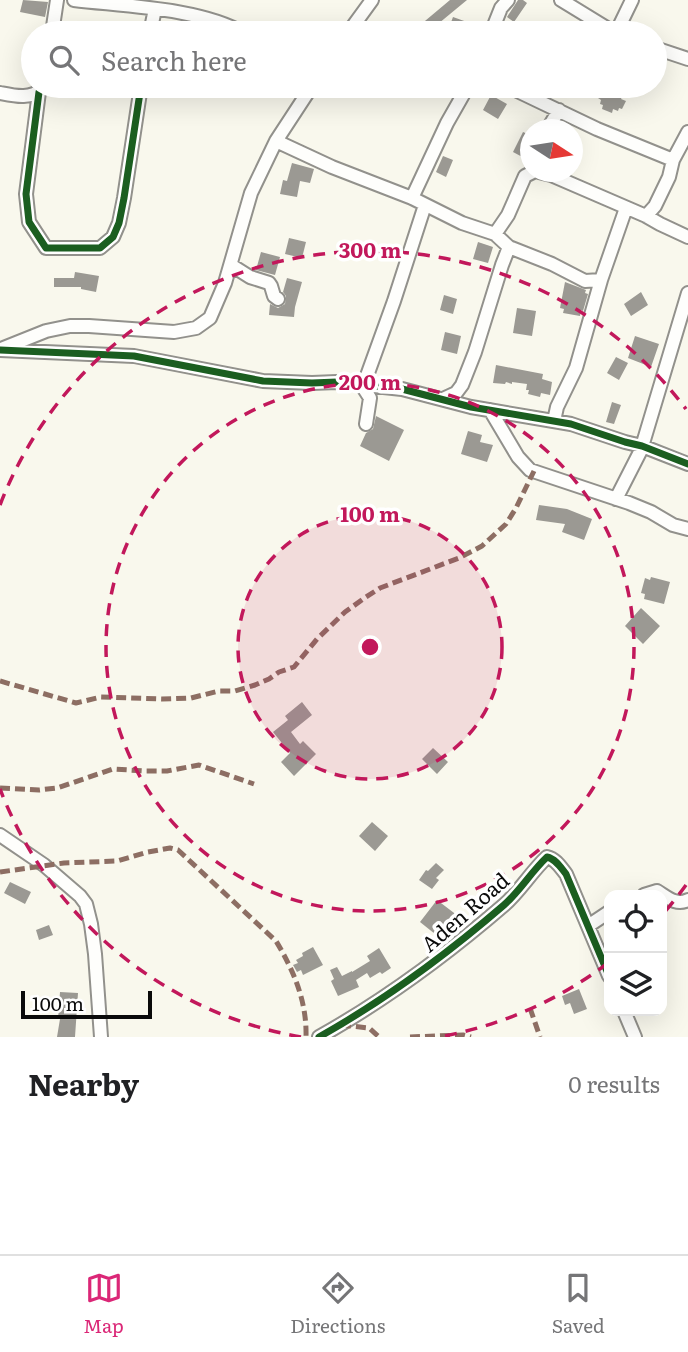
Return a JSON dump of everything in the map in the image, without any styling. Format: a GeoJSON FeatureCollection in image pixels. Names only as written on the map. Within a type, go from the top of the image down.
{"type":"FeatureCollection","features":[{"type":"Feature","properties":{"kind":"street"},"geometry":{"type":"LineString","coordinates":[[54,21],[57,0]]}},
{"type":"Feature","properties":{"kind":"street"},"geometry":{"type":"LineString","coordinates":[[74,0],[114,2],[215,21]]}},
{"type":"Feature","properties":{"kind":"street"},"geometry":{"type":"LineString","coordinates":[[496,21],[508,0]]}},
{"type":"Feature","properties":{"kind":"street"},"geometry":{"type":"LineString","coordinates":[[561,0],[595,21]]}},
{"type":"Feature","properties":{"kind":"street"},"geometry":{"type":"LineString","coordinates":[[621,21],[632,0]]}},
{"type":"Feature","properties":{"kind":"street"},"geometry":{"type":"LineString","coordinates":[[355,21],[365,3]]}},
{"type":"Feature","properties":{"kind":"street"},"geometry":{"type":"LineString","coordinates":[[152,21],[155,9]]}},
{"type":"Feature","properties":{"kind":"street"},"geometry":{"type":"LineString","coordinates":[[667,52],[688,60]]}},
{"type":"Feature","properties":{"kind":"street"},"geometry":{"type":"LineString","coordinates":[[0,93],[21,97]]}},
{"type":"Feature","properties":{"kind":"street"},"geometry":{"type":"LineString","coordinates":[[40,98],[26,194],[29,222],[46,248],[100,248],[113,237],[124,198],[139,98]]}},
{"type":"Feature","properties":{"kind":"street"},"geometry":{"type":"LineString","coordinates":[[0,350],[46,331],[70,326],[174,332],[196,328],[210,318],[231,265],[251,193],[276,141],[304,98]]}},
{"type":"Feature","properties":{"kind":"street"},"geometry":{"type":"LineString","coordinates":[[412,198],[461,98]]}},
{"type":"Feature","properties":{"kind":"street"},"geometry":{"type":"LineString","coordinates":[[532,98],[597,129],[673,160]]}},
{"type":"Feature","properties":{"kind":"street"},"geometry":{"type":"LineString","coordinates":[[553,119],[558,110]]}},
{"type":"Feature","properties":{"kind":"street"},"geometry":{"type":"LineString","coordinates":[[646,216],[655,206],[669,177],[673,160],[688,132]]}},
{"type":"Feature","properties":{"kind":"street"},"geometry":{"type":"LineString","coordinates":[[276,141],[332,167],[412,198],[462,223],[495,234],[509,247],[585,281],[601,280]]}},
{"type":"Feature","properties":{"kind":"street"},"geometry":{"type":"LineString","coordinates":[[495,234],[508,215],[522,182]]}},
{"type":"Feature","properties":{"kind":"street"},"geometry":{"type":"LineString","coordinates":[[567,182],[688,237]]}},
{"type":"Feature","properties":{"kind":"street"},"geometry":{"type":"LineString","coordinates":[[366,424],[370,398],[363,384],[394,301],[425,205]]}},
{"type":"Feature","properties":{"kind":"street"},"geometry":{"type":"LineString","coordinates":[[554,421],[556,407],[576,368],[601,280],[626,208]]}},
{"type":"Feature","properties":{"kind":"street"},"geometry":{"type":"LineString","coordinates":[[443,399],[456,393],[462,385],[509,247]]}},
{"type":"Feature","properties":{"kind":"street"},"geometry":{"type":"LineString","coordinates":[[231,265],[250,277],[269,283],[278,299]]}},
{"type":"Feature","properties":{"kind":"street"},"geometry":{"type":"LineString","coordinates":[[616,499],[642,446],[683,327],[688,293]]}},
{"type":"Feature","properties":{"kind":"street"},"geometry":{"type":"LineString","coordinates":[[0,350],[134,356],[263,380],[402,388],[490,410],[572,424],[688,464]]}},
{"type":"Feature","properties":{"kind":"street"},"geometry":{"type":"LineString","coordinates":[[490,410],[518,457],[530,470],[642,508],[673,525],[688,529]]}},
{"type":"Feature","properties":{"kind":"street"},"geometry":{"type":"LineString","coordinates":[[0,835],[44,865],[86,904],[95,954],[101,1037]]}},
{"type":"Feature","properties":{"kind":"street","name":"Aden Road"},"geometry":{"type":"LineString","coordinates":[[319,1037],[414,977],[506,903],[547,857],[552,858],[566,874],[604,964]]}},
{"type":"Feature","properties":{"kind":"street"},"geometry":{"type":"LineString","coordinates":[[667,897],[677,903],[688,900]]}},
{"type":"Feature","properties":{"kind":"street"},"geometry":{"type":"LineString","coordinates":[[588,926],[604,915]]}},
{"type":"Feature","properties":{"kind":"street"},"geometry":{"type":"LineString","coordinates":[[626,1016],[635,1037]]}},
{"type":"Feature","properties":{"kind":"building"},"geometry":{"type":"Polygon","coordinates":[[[23,0],[48,2],[45,17],[20,12],[23,0]]]}},
{"type":"Feature","properties":{"kind":"building"},"geometry":{"type":"Polygon","coordinates":[[[450,0],[467,0],[442,21],[425,21],[450,0]]]}},
{"type":"Feature","properties":{"kind":"building"},"geometry":{"type":"Polygon","coordinates":[[[518,0],[527,3],[515,21],[507,17],[518,0]]]}},
{"type":"Feature","properties":{"kind":"building"},"geometry":{"type":"Polygon","coordinates":[[[489,98],[496,98],[507,104],[498,119],[483,110],[489,98]]]}},
{"type":"Feature","properties":{"kind":"building"},"geometry":{"type":"Polygon","coordinates":[[[598,98],[622,98],[626,101],[622,109],[613,109],[612,113],[602,109],[601,100],[598,98]]]}},
{"type":"Feature","properties":{"kind":"building"},"geometry":{"type":"Polygon","coordinates":[[[520,138],[520,156],[513,152],[520,138]]]}},
{"type":"Feature","properties":{"kind":"building"},"geometry":{"type":"Polygon","coordinates":[[[443,156],[453,160],[446,177],[436,172],[443,156]]]}},
{"type":"Feature","properties":{"kind":"building"},"geometry":{"type":"Polygon","coordinates":[[[292,163],[314,169],[310,183],[300,181],[297,197],[280,194],[283,180],[287,181],[292,163]]]}},
{"type":"Feature","properties":{"kind":"building"},"geometry":{"type":"Polygon","coordinates":[[[289,238],[306,242],[302,258],[285,254],[289,238]]]}},
{"type":"Feature","properties":{"kind":"building"},"geometry":{"type":"Polygon","coordinates":[[[478,242],[493,247],[488,263],[473,259],[478,242]]]}},
{"type":"Feature","properties":{"kind":"building"},"geometry":{"type":"Polygon","coordinates":[[[261,252],[280,257],[275,275],[256,270],[261,252]]]}},
{"type":"Feature","properties":{"kind":"building"},"geometry":{"type":"Polygon","coordinates":[[[75,272],[99,276],[96,292],[81,287],[54,287],[54,278],[74,278],[75,272]]]}},
{"type":"Feature","properties":{"kind":"building"},"geometry":{"type":"Polygon","coordinates":[[[287,278],[302,282],[294,317],[269,315],[270,304],[278,308],[285,304],[286,296],[283,292],[287,278]]]}},
{"type":"Feature","properties":{"kind":"building"},"geometry":{"type":"Polygon","coordinates":[[[565,282],[586,290],[585,293],[588,294],[580,316],[563,313],[564,309],[560,308],[565,282]]]}},
{"type":"Feature","properties":{"kind":"building"},"geometry":{"type":"Polygon","coordinates":[[[641,292],[648,305],[631,316],[624,304],[641,292]]]}},
{"type":"Feature","properties":{"kind":"building"},"geometry":{"type":"Polygon","coordinates":[[[444,295],[457,299],[453,314],[440,310],[444,295]]]}},
{"type":"Feature","properties":{"kind":"building"},"geometry":{"type":"Polygon","coordinates":[[[517,308],[536,311],[532,336],[513,333],[517,308]]]}},
{"type":"Feature","properties":{"kind":"building"},"geometry":{"type":"Polygon","coordinates":[[[445,332],[461,336],[457,354],[441,350],[445,332]]]}},
{"type":"Feature","properties":{"kind":"building"},"geometry":{"type":"Polygon","coordinates":[[[635,336],[659,344],[651,367],[628,358],[635,336]]]}},
{"type":"Feature","properties":{"kind":"building"},"geometry":{"type":"Polygon","coordinates":[[[616,357],[628,363],[619,380],[607,373],[616,357]]]}},
{"type":"Feature","properties":{"kind":"building"},"geometry":{"type":"Polygon","coordinates":[[[496,365],[543,374],[542,379],[552,382],[550,395],[541,393],[540,397],[528,394],[527,384],[493,383],[496,365]]]}},
{"type":"Feature","properties":{"kind":"building"},"geometry":{"type":"Polygon","coordinates":[[[612,402],[621,405],[614,424],[606,422],[612,402]]]}},
{"type":"Feature","properties":{"kind":"building"},"geometry":{"type":"Polygon","coordinates":[[[376,416],[404,430],[389,461],[360,446],[366,433],[373,429],[376,416]]]}},
{"type":"Feature","properties":{"kind":"building"},"geometry":{"type":"Polygon","coordinates":[[[468,431],[482,435],[480,442],[493,445],[487,462],[461,454],[468,431]]]}},
{"type":"Feature","properties":{"kind":"building"},"geometry":{"type":"Polygon","coordinates":[[[539,505],[567,509],[592,519],[584,540],[562,532],[565,524],[536,520],[539,505]]]}},
{"type":"Feature","properties":{"kind":"building"},"geometry":{"type":"Polygon","coordinates":[[[651,577],[670,582],[664,604],[644,599],[645,594],[641,593],[645,578],[650,580],[651,577]]]}},
{"type":"Feature","properties":{"kind":"building"},"geometry":{"type":"Polygon","coordinates":[[[641,608],[660,626],[643,644],[625,626],[641,608]]]}},
{"type":"Feature","properties":{"kind":"building"},"geometry":{"type":"Polygon","coordinates":[[[302,702],[312,715],[291,732],[300,744],[303,741],[316,754],[294,776],[281,762],[290,753],[273,732],[288,720],[285,716],[302,702]]]}},
{"type":"Feature","properties":{"kind":"building"},"geometry":{"type":"Polygon","coordinates":[[[433,748],[448,762],[437,774],[422,759],[433,748]]]}},
{"type":"Feature","properties":{"kind":"building"},"geometry":{"type":"Polygon","coordinates":[[[372,822],[388,836],[375,851],[359,836],[372,822]]]}},
{"type":"Feature","properties":{"kind":"building"},"geometry":{"type":"Polygon","coordinates":[[[436,863],[444,870],[436,878],[439,880],[432,889],[419,880],[426,870],[436,863]]]}},
{"type":"Feature","properties":{"kind":"building"},"geometry":{"type":"Polygon","coordinates":[[[10,882],[31,892],[25,904],[4,893],[10,882]]]}},
{"type":"Feature","properties":{"kind":"building"},"geometry":{"type":"Polygon","coordinates":[[[437,900],[462,919],[445,942],[420,922],[437,900]]]}},
{"type":"Feature","properties":{"kind":"building"},"geometry":{"type":"Polygon","coordinates":[[[49,925],[53,935],[39,940],[36,930],[49,925]]]}},
{"type":"Feature","properties":{"kind":"building"},"geometry":{"type":"Polygon","coordinates":[[[313,947],[323,965],[303,975],[301,970],[297,972],[293,965],[298,963],[296,960],[303,956],[302,953],[313,947]]]}},
{"type":"Feature","properties":{"kind":"building"},"geometry":{"type":"Polygon","coordinates":[[[379,948],[391,968],[370,978],[367,973],[356,980],[359,987],[338,996],[331,981],[334,979],[330,970],[337,967],[342,976],[352,972],[370,961],[367,956],[379,948]]]}},
{"type":"Feature","properties":{"kind":"building"},"geometry":{"type":"Polygon","coordinates":[[[579,989],[587,1009],[574,1014],[570,1003],[565,1005],[562,996],[579,989]]]}},
{"type":"Feature","properties":{"kind":"building"},"geometry":{"type":"Polygon","coordinates":[[[60,992],[78,993],[75,1037],[57,1037],[60,992]]]}},
{"type":"Feature","properties":{"kind":"marked path"},"geometry":{"type":"LineString","coordinates":[[0,681],[76,703],[101,697],[191,698],[255,685],[294,667],[317,639],[345,612],[380,588],[459,558],[482,546],[506,524],[534,471]]}},
{"type":"Feature","properties":{"kind":"marked path"},"geometry":{"type":"LineString","coordinates":[[0,788],[57,788],[113,769],[167,771],[199,765],[254,784]]}},
{"type":"Feature","properties":{"kind":"marked path"},"geometry":{"type":"LineString","coordinates":[[0,872],[64,863],[117,861],[170,848],[178,850],[276,941],[298,987],[304,1011],[306,1037]]}},
{"type":"Feature","properties":{"kind":"marked path"},"geometry":{"type":"LineString","coordinates":[[530,1008],[540,1037]]}},
{"type":"Feature","properties":{"kind":"marked path"},"geometry":{"type":"LineString","coordinates":[[341,1025],[369,1028],[379,1037]]}},
{"type":"Feature","properties":{"kind":"marked path"},"geometry":{"type":"LineString","coordinates":[[410,1037],[471,1037]]}},
{"type":"Feature","properties":{"kind":"cycle path"},"geometry":{"type":"LineString","coordinates":[[38,98],[26,194],[29,222],[46,248],[100,248],[113,237],[124,198],[139,98]]}},
{"type":"Feature","properties":{"kind":"cycle path"},"geometry":{"type":"LineString","coordinates":[[0,350],[134,356],[263,381],[337,382],[402,389],[471,407],[571,424],[642,446],[688,464]]}},
{"type":"Feature","properties":{"kind":"cycle path"},"geometry":{"type":"LineString","coordinates":[[319,1037],[391,992],[460,942],[510,900],[547,857],[556,862],[566,874],[604,964]]}}]}
